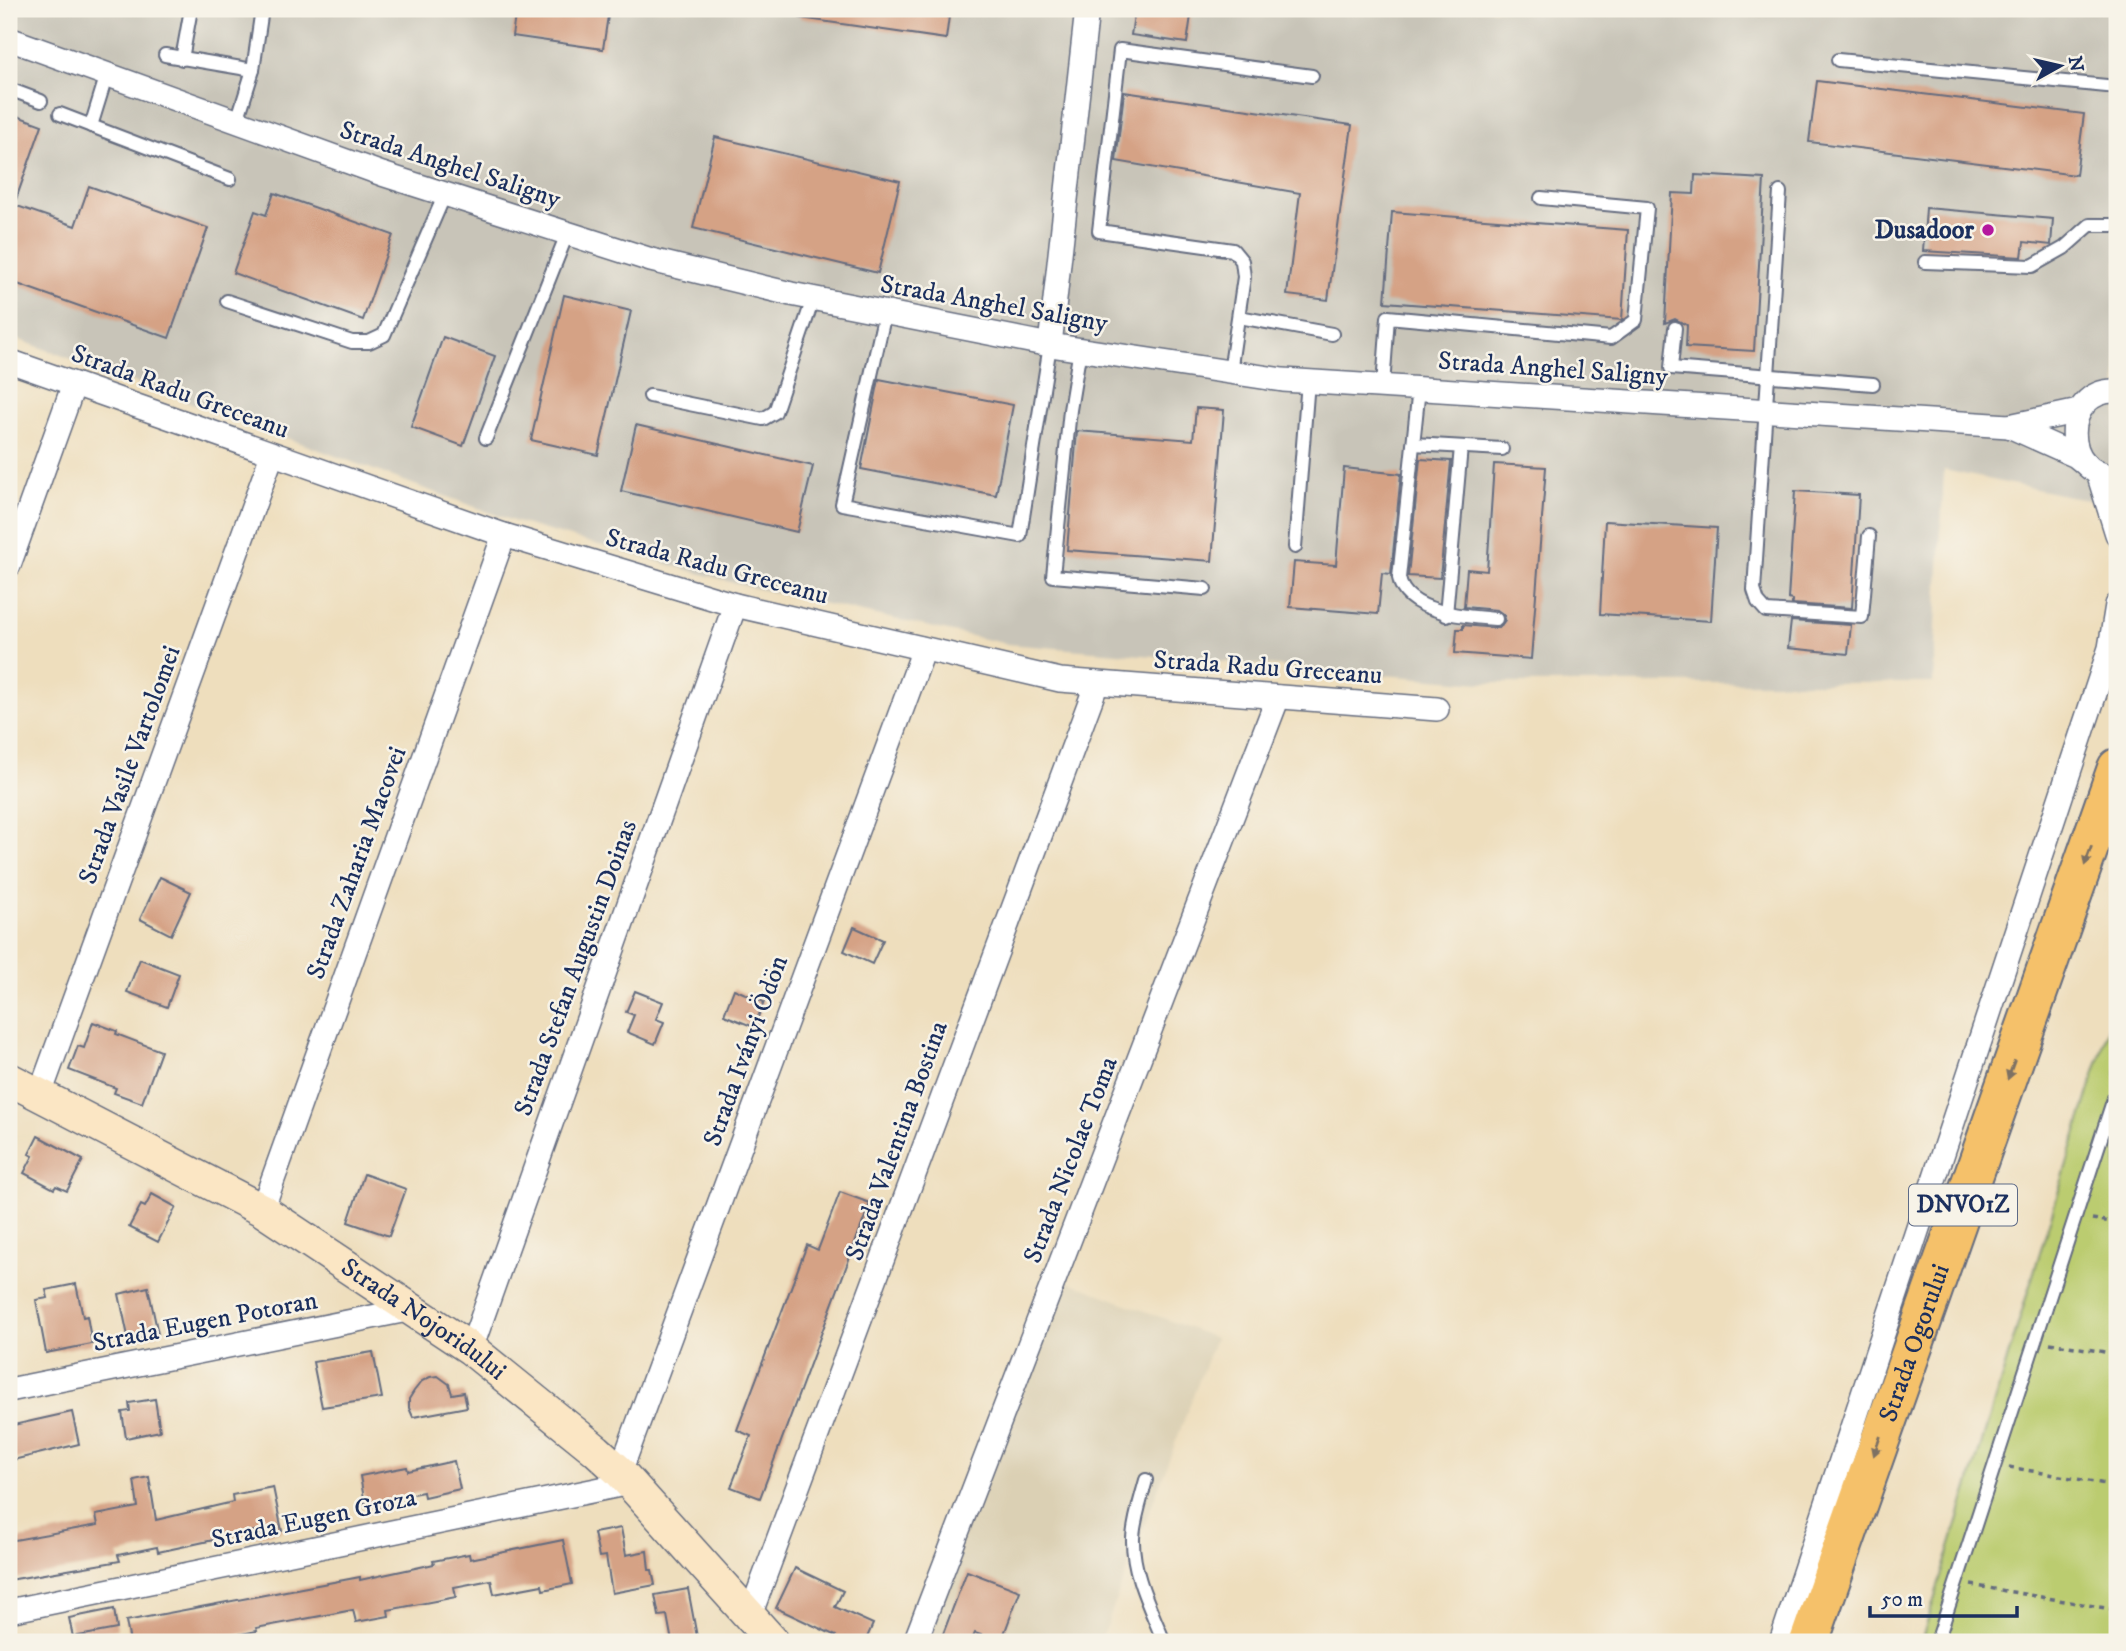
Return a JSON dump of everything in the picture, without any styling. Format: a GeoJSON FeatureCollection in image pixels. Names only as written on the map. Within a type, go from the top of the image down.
{"type":"FeatureCollection","features":[{"type":"Feature","properties":{"kind":"highway","name":"Strada Ogorului"},"geometry":{"type":"LineString","coordinates":[[1809,1642],[2117,768]]}},
{"type":"Feature","properties":{"kind":"highway","name":"Strada Ogorului"},"geometry":{"type":"LineString","coordinates":[[1837,1642],[2117,852]]}},
{"type":"Feature","properties":{"kind":"main road","name":"Strada Nojoridului"},"geometry":{"type":"LineString","coordinates":[[9,1079],[262,1210],[471,1349],[596,1450],[625,1478],[771,1642]]}},
{"type":"Feature","properties":{"kind":"street"},"geometry":{"type":"LineString","coordinates":[[1049,345],[1087,9]]}},
{"type":"Feature","properties":{"kind":"street","name":"Strada Anghel Saligny"},"geometry":{"type":"LineString","coordinates":[[9,39],[445,194],[651,260],[813,299],[1049,345],[1308,381],[2009,426]]}},
{"type":"Feature","properties":{"kind":"street","name":"Strada Radu Greceanu"},"geometry":{"type":"LineString","coordinates":[[9,361],[504,535],[735,605],[1060,680],[1437,709]]}},
{"type":"Feature","properties":{"kind":"street"},"geometry":{"type":"LineString","coordinates":[[2009,426],[2080,411],[2107,393],[2117,375]]}},
{"type":"Feature","properties":{"kind":"street"},"geometry":{"type":"LineString","coordinates":[[9,565],[74,384]]}},
{"type":"Feature","properties":{"kind":"street"},"geometry":{"type":"LineString","coordinates":[[2080,411],[2074,424],[2078,453],[2101,471],[2117,534]]}},
{"type":"Feature","properties":{"kind":"street"},"geometry":{"type":"LineString","coordinates":[[2009,426],[2076,456],[2101,471]]}},
{"type":"Feature","properties":{"kind":"street","name":"Strada Vasile Vartolomei"},"geometry":{"type":"LineString","coordinates":[[40,1094],[272,455]]}},
{"type":"Feature","properties":{"kind":"street","name":"Strada Zaharia Macovei"},"geometry":{"type":"LineString","coordinates":[[262,1210],[504,535]]}},
{"type":"Feature","properties":{"kind":"street","name":"Strada Stefan Augustin Doinas"},"geometry":{"type":"LineString","coordinates":[[471,1349],[735,605]]}},
{"type":"Feature","properties":{"kind":"street"},"geometry":{"type":"LineString","coordinates":[[1781,1642],[2110,648],[2117,605]]}},
{"type":"Feature","properties":{"kind":"street","name":"Strada Iványi Ödön"},"geometry":{"type":"LineString","coordinates":[[625,1478],[920,660],[920,648]]}},
{"type":"Feature","properties":{"kind":"street","name":"Strada Valentina Bostina"},"geometry":{"type":"LineString","coordinates":[[749,1618],[1097,683]]}},
{"type":"Feature","properties":{"kind":"street","name":"Strada Nicolae Toma"},"geometry":{"type":"LineString","coordinates":[[915,1642],[1278,697]]}},
{"type":"Feature","properties":{"kind":"street","name":"Strada Eugen Potoran"},"geometry":{"type":"LineString","coordinates":[[9,1390],[412,1309]]}},
{"type":"Feature","properties":{"kind":"street","name":"Strada Eugen Groza"},"geometry":{"type":"LineString","coordinates":[[9,1611],[625,1478]]}},
{"type":"Feature","properties":{"kind":"lane"},"geometry":{"type":"LineString","coordinates":[[182,59],[191,9]]}},
{"type":"Feature","properties":{"kind":"lane"},"geometry":{"type":"LineString","coordinates":[[237,121],[253,70],[262,9]]}},
{"type":"Feature","properties":{"kind":"lane"},"geometry":{"type":"LineString","coordinates":[[1230,372],[1244,277],[1242,261],[1233,250],[1099,231],[1120,50],[1312,76]]}},
{"type":"Feature","properties":{"kind":"lane"},"geometry":{"type":"LineString","coordinates":[[166,55],[253,70]]}},
{"type":"Feature","properties":{"kind":"lane"},"geometry":{"type":"LineString","coordinates":[[1838,60],[2117,87]]}},
{"type":"Feature","properties":{"kind":"lane"},"geometry":{"type":"LineString","coordinates":[[91,126],[107,74]]}},
{"type":"Feature","properties":{"kind":"lane"},"geometry":{"type":"LineString","coordinates":[[9,89],[41,101]]}},
{"type":"Feature","properties":{"kind":"lane"},"geometry":{"type":"LineString","coordinates":[[60,114],[230,179]]}},
{"type":"Feature","properties":{"kind":"lane"},"geometry":{"type":"LineString","coordinates":[[1780,192],[1754,590],[1758,602],[1766,611],[1862,617],[1869,536]]}},
{"type":"Feature","properties":{"kind":"lane"},"geometry":{"type":"LineString","coordinates":[[227,301],[352,342],[369,342],[384,335],[445,194]]}},
{"type":"Feature","properties":{"kind":"lane"},"geometry":{"type":"LineString","coordinates":[[1383,386],[1388,317],[1611,338],[1636,320],[1647,208],[1541,198]]}},
{"type":"Feature","properties":{"kind":"lane"},"geometry":{"type":"LineString","coordinates":[[1925,262],[2032,266],[2064,248],[2090,225],[2117,225]]}},
{"type":"Feature","properties":{"kind":"lane"},"geometry":{"type":"LineString","coordinates":[[486,438],[567,234]]}},
{"type":"Feature","properties":{"kind":"lane"},"geometry":{"type":"LineString","coordinates":[[650,396],[762,419],[769,416],[775,412],[813,299]]}},
{"type":"Feature","properties":{"kind":"lane"},"geometry":{"type":"LineString","coordinates":[[885,313],[842,504],[1020,536],[1049,345]]}},
{"type":"Feature","properties":{"kind":"lane"},"geometry":{"type":"LineString","coordinates":[[1239,317],[1332,334]]}},
{"type":"Feature","properties":{"kind":"lane"},"geometry":{"type":"LineString","coordinates":[[1675,328],[1671,368],[1873,384]]}},
{"type":"Feature","properties":{"kind":"lane"},"geometry":{"type":"LineString","coordinates":[[1080,349],[1070,410],[1053,576],[1205,589]]}},
{"type":"Feature","properties":{"kind":"lane"},"geometry":{"type":"LineString","coordinates":[[1295,547],[1308,381]]}},
{"type":"Feature","properties":{"kind":"lane"},"geometry":{"type":"LineString","coordinates":[[1419,388],[1400,588],[1405,595],[1446,615],[1496,619]]}},
{"type":"Feature","properties":{"kind":"lane"},"geometry":{"type":"LineString","coordinates":[[1413,444],[1503,449]]}},
{"type":"Feature","properties":{"kind":"lane"},"geometry":{"type":"LineString","coordinates":[[1446,615],[1461,447]]}},
{"type":"Feature","properties":{"kind":"lane"},"geometry":{"type":"LineString","coordinates":[[1937,1642],[2114,1098],[2117,1098]]}},
{"type":"Feature","properties":{"kind":"lane"},"geometry":{"type":"LineString","coordinates":[[1146,1480],[1133,1536],[1134,1557],[1140,1582],[1164,1642]]}},
{"type":"Feature","properties":{"kind":"path"},"geometry":{"type":"LineString","coordinates":[[2076,1216],[2117,1223]]}},
{"type":"Feature","properties":{"kind":"path"},"geometry":{"type":"LineString","coordinates":[[2035,1341],[2117,1354]]}},
{"type":"Feature","properties":{"kind":"path"},"geometry":{"type":"LineString","coordinates":[[1995,1465],[2117,1486]]}},
{"type":"Feature","properties":{"kind":"path"},"geometry":{"type":"LineString","coordinates":[[1956,1583],[2117,1610]]}},
{"type":"Feature","properties":{"kind":"shaded area"},"geometry":{"type":"Polygon","coordinates":[[[9,9],[2117,9],[2117,506],[1944,470],[1933,683],[1481,683],[1007,644],[745,586],[513,521],[9,336],[9,9]]]}},
{"type":"Feature","properties":{"kind":"shaded area"},"geometry":{"type":"Polygon","coordinates":[[[1056,1277],[1215,1338],[1100,1642],[915,1642],[1056,1277]]]}},
{"type":"Feature","properties":{"kind":"green space"},"geometry":{"type":"Polygon","coordinates":[[[2117,1000],[2117,1642],[1921,1642],[2117,1000]]]}},
{"type":"Feature","properties":{"kind":"building"},"geometry":{"type":"Polygon","coordinates":[[[516,9],[609,9],[603,49],[512,36],[516,9]]]}},
{"type":"Feature","properties":{"kind":"building"},"geometry":{"type":"Polygon","coordinates":[[[801,9],[950,9],[946,39],[800,18],[801,9]]]}},
{"type":"Feature","properties":{"kind":"building"},"geometry":{"type":"Polygon","coordinates":[[[1135,9],[1192,9],[1187,43],[1131,35],[1135,9]]]}},
{"type":"Feature","properties":{"kind":"building"},"geometry":{"type":"Polygon","coordinates":[[[1817,81],[2084,114],[2076,175],[1809,142],[1817,81]]]}},
{"type":"Feature","properties":{"kind":"building"},"geometry":{"type":"Polygon","coordinates":[[[1124,92],[1352,125],[1328,300],[1287,295],[1300,193],[1116,161],[1124,92]]]}},
{"type":"Feature","properties":{"kind":"building"},"geometry":{"type":"Polygon","coordinates":[[[9,113],[42,125],[14,205],[75,226],[89,186],[208,228],[169,338],[9,281],[9,113]]]}},
{"type":"Feature","properties":{"kind":"building"},"geometry":{"type":"Polygon","coordinates":[[[715,137],[900,181],[878,273],[693,228],[715,137]]]}},
{"type":"Feature","properties":{"kind":"building"},"geometry":{"type":"Polygon","coordinates":[[[1695,175],[1764,179],[1754,351],[1686,347],[1687,325],[1675,319],[1665,323],[1672,193],[1694,194],[1695,175]]]}},
{"type":"Feature","properties":{"kind":"building"},"geometry":{"type":"Polygon","coordinates":[[[274,193],[393,235],[363,320],[233,273],[255,211],[266,215],[274,193]]]}},
{"type":"Feature","properties":{"kind":"building","name":"Dusadoor"},"geometry":{"type":"Polygon","coordinates":[[[1926,208],[2053,219],[2051,245],[2024,242],[2022,257],[1923,251],[1926,208]]]}},
{"type":"Feature","properties":{"kind":"building"},"geometry":{"type":"Polygon","coordinates":[[[1392,212],[1628,230],[1622,320],[1385,302],[1392,212]]]}},
{"type":"Feature","properties":{"kind":"building"},"geometry":{"type":"Polygon","coordinates":[[[564,295],[631,311],[598,455],[531,440],[564,295]]]}},
{"type":"Feature","properties":{"kind":"building"},"geometry":{"type":"Polygon","coordinates":[[[443,337],[495,356],[463,446],[411,427],[443,337]]]}},
{"type":"Feature","properties":{"kind":"building"},"geometry":{"type":"Polygon","coordinates":[[[879,379],[1013,405],[996,495],[861,469],[879,379]]]}},
{"type":"Feature","properties":{"kind":"building"},"geometry":{"type":"Polygon","coordinates":[[[1196,408],[1224,410],[1212,561],[1067,550],[1077,431],[1193,440],[1196,408]]]}},
{"type":"Feature","properties":{"kind":"building"},"geometry":{"type":"Polygon","coordinates":[[[636,425],[813,466],[797,532],[621,491],[636,425]]]}},
{"type":"Feature","properties":{"kind":"building"},"geometry":{"type":"Polygon","coordinates":[[[1420,459],[1451,461],[1440,578],[1408,576],[1420,459]]]}},
{"type":"Feature","properties":{"kind":"building"},"geometry":{"type":"Polygon","coordinates":[[[1494,464],[1546,467],[1531,659],[1455,653],[1457,629],[1463,629],[1463,625],[1496,628],[1505,620],[1504,615],[1497,610],[1464,607],[1467,569],[1487,571],[1494,464]]]}},
{"type":"Feature","properties":{"kind":"building"},"geometry":{"type":"Polygon","coordinates":[[[1344,468],[1401,474],[1391,574],[1382,573],[1378,614],[1290,607],[1294,562],[1336,565],[1344,468]]]}},
{"type":"Feature","properties":{"kind":"building"},"geometry":{"type":"Polygon","coordinates":[[[1795,491],[1859,495],[1852,608],[1792,604],[1792,600],[1788,599],[1795,491]]]}},
{"type":"Feature","properties":{"kind":"building"},"geometry":{"type":"Polygon","coordinates":[[[1605,521],[1717,528],[1711,621],[1600,614],[1605,521]]]}},
{"type":"Feature","properties":{"kind":"building"},"geometry":{"type":"Polygon","coordinates":[[[1791,621],[1851,625],[1848,654],[1788,648],[1791,621]]]}},
{"type":"Feature","properties":{"kind":"building"},"geometry":{"type":"Polygon","coordinates":[[[160,877],[191,892],[171,935],[140,919],[160,877]]]}},
{"type":"Feature","properties":{"kind":"building"},"geometry":{"type":"Polygon","coordinates":[[[854,927],[883,940],[872,964],[844,951],[854,927]]]}},
{"type":"Feature","properties":{"kind":"building"},"geometry":{"type":"Polygon","coordinates":[[[140,959],[179,974],[167,1007],[127,992],[140,959]]]}},
{"type":"Feature","properties":{"kind":"building"},"geometry":{"type":"Polygon","coordinates":[[[734,989],[764,1002],[754,1027],[724,1015],[734,989]]]}},
{"type":"Feature","properties":{"kind":"building"},"geometry":{"type":"Polygon","coordinates":[[[635,991],[663,1002],[656,1019],[664,1022],[655,1044],[627,1032],[634,1015],[626,1012],[635,991]]]}},
{"type":"Feature","properties":{"kind":"building"},"geometry":{"type":"Polygon","coordinates":[[[93,1022],[161,1051],[142,1103],[114,1093],[116,1088],[69,1070],[78,1046],[84,1048],[93,1022]]]}},
{"type":"Feature","properties":{"kind":"building"},"geometry":{"type":"Polygon","coordinates":[[[38,1136],[83,1160],[67,1191],[56,1186],[54,1189],[24,1173],[33,1156],[29,1154],[38,1136]]]}},
{"type":"Feature","properties":{"kind":"building"},"geometry":{"type":"Polygon","coordinates":[[[364,1174],[406,1189],[389,1236],[348,1222],[364,1174]]]}},
{"type":"Feature","properties":{"kind":"building"},"geometry":{"type":"Polygon","coordinates":[[[840,1192],[870,1203],[760,1498],[731,1487],[751,1436],[737,1430],[807,1245],[818,1250],[840,1192]]]}},
{"type":"Feature","properties":{"kind":"building"},"geometry":{"type":"Polygon","coordinates":[[[152,1194],[176,1207],[158,1242],[129,1227],[141,1205],[145,1207],[152,1194]]]}},
{"type":"Feature","properties":{"kind":"building"},"geometry":{"type":"Polygon","coordinates":[[[76,1284],[83,1317],[87,1316],[92,1344],[46,1353],[36,1300],[48,1298],[46,1290],[76,1284]]]}},
{"type":"Feature","properties":{"kind":"building"},"geometry":{"type":"Polygon","coordinates":[[[148,1287],[158,1334],[129,1341],[119,1294],[148,1287]]]}},
{"type":"Feature","properties":{"kind":"building"},"geometry":{"type":"Polygon","coordinates":[[[373,1352],[382,1398],[322,1407],[313,1362],[373,1352]]]}},
{"type":"Feature","properties":{"kind":"building"},"geometry":{"type":"Polygon","coordinates":[[[438,1376],[449,1384],[452,1394],[464,1392],[467,1407],[413,1417],[409,1399],[422,1381],[438,1376]]]}},
{"type":"Feature","properties":{"kind":"building"},"geometry":{"type":"Polygon","coordinates":[[[155,1399],[160,1431],[126,1438],[122,1412],[130,1411],[129,1403],[155,1399]]]}},
{"type":"Feature","properties":{"kind":"building"},"geometry":{"type":"Polygon","coordinates":[[[72,1412],[79,1444],[9,1461],[9,1426],[72,1412]]]}},
{"type":"Feature","properties":{"kind":"building"},"geometry":{"type":"Polygon","coordinates":[[[454,1461],[460,1489],[424,1497],[423,1492],[392,1498],[393,1505],[377,1509],[376,1502],[365,1504],[360,1476],[407,1467],[408,1471],[454,1461]]]}},
{"type":"Feature","properties":{"kind":"building"},"geometry":{"type":"Polygon","coordinates":[[[149,1477],[156,1520],[233,1502],[232,1495],[273,1487],[282,1531],[256,1536],[255,1531],[158,1552],[157,1547],[118,1555],[120,1561],[9,1580],[9,1541],[98,1525],[96,1515],[138,1507],[134,1480],[149,1477]]]}},
{"type":"Feature","properties":{"kind":"building"},"geometry":{"type":"Polygon","coordinates":[[[621,1528],[626,1555],[647,1551],[649,1570],[652,1570],[655,1585],[612,1593],[606,1556],[599,1557],[594,1533],[621,1528]]]}},
{"type":"Feature","properties":{"kind":"building"},"geometry":{"type":"Polygon","coordinates":[[[563,1540],[572,1584],[543,1590],[542,1585],[494,1594],[491,1580],[454,1587],[456,1597],[388,1610],[389,1616],[356,1622],[353,1610],[256,1628],[257,1631],[215,1639],[215,1642],[130,1642],[126,1621],[360,1577],[360,1580],[469,1554],[470,1559],[563,1540]]]}},
{"type":"Feature","properties":{"kind":"building"},"geometry":{"type":"Polygon","coordinates":[[[795,1568],[843,1591],[835,1607],[873,1624],[865,1642],[833,1642],[836,1636],[776,1608],[795,1568]]]}},
{"type":"Feature","properties":{"kind":"building"},"geometry":{"type":"Polygon","coordinates":[[[967,1571],[1020,1591],[1001,1642],[975,1633],[971,1642],[940,1642],[967,1571]]]}},
{"type":"Feature","properties":{"kind":"building"},"geometry":{"type":"Polygon","coordinates":[[[688,1589],[698,1642],[672,1642],[667,1615],[659,1616],[655,1595],[688,1589]]]}},
{"type":"Feature","properties":{"kind":"building"},"geometry":{"type":"Polygon","coordinates":[[[114,1609],[117,1629],[73,1637],[69,1618],[114,1609]]]}},
{"type":"Feature","properties":{"kind":"place","name":"Dusadoor"},"geometry":{"type":"Point","coordinates":[1988,230]}}]}
